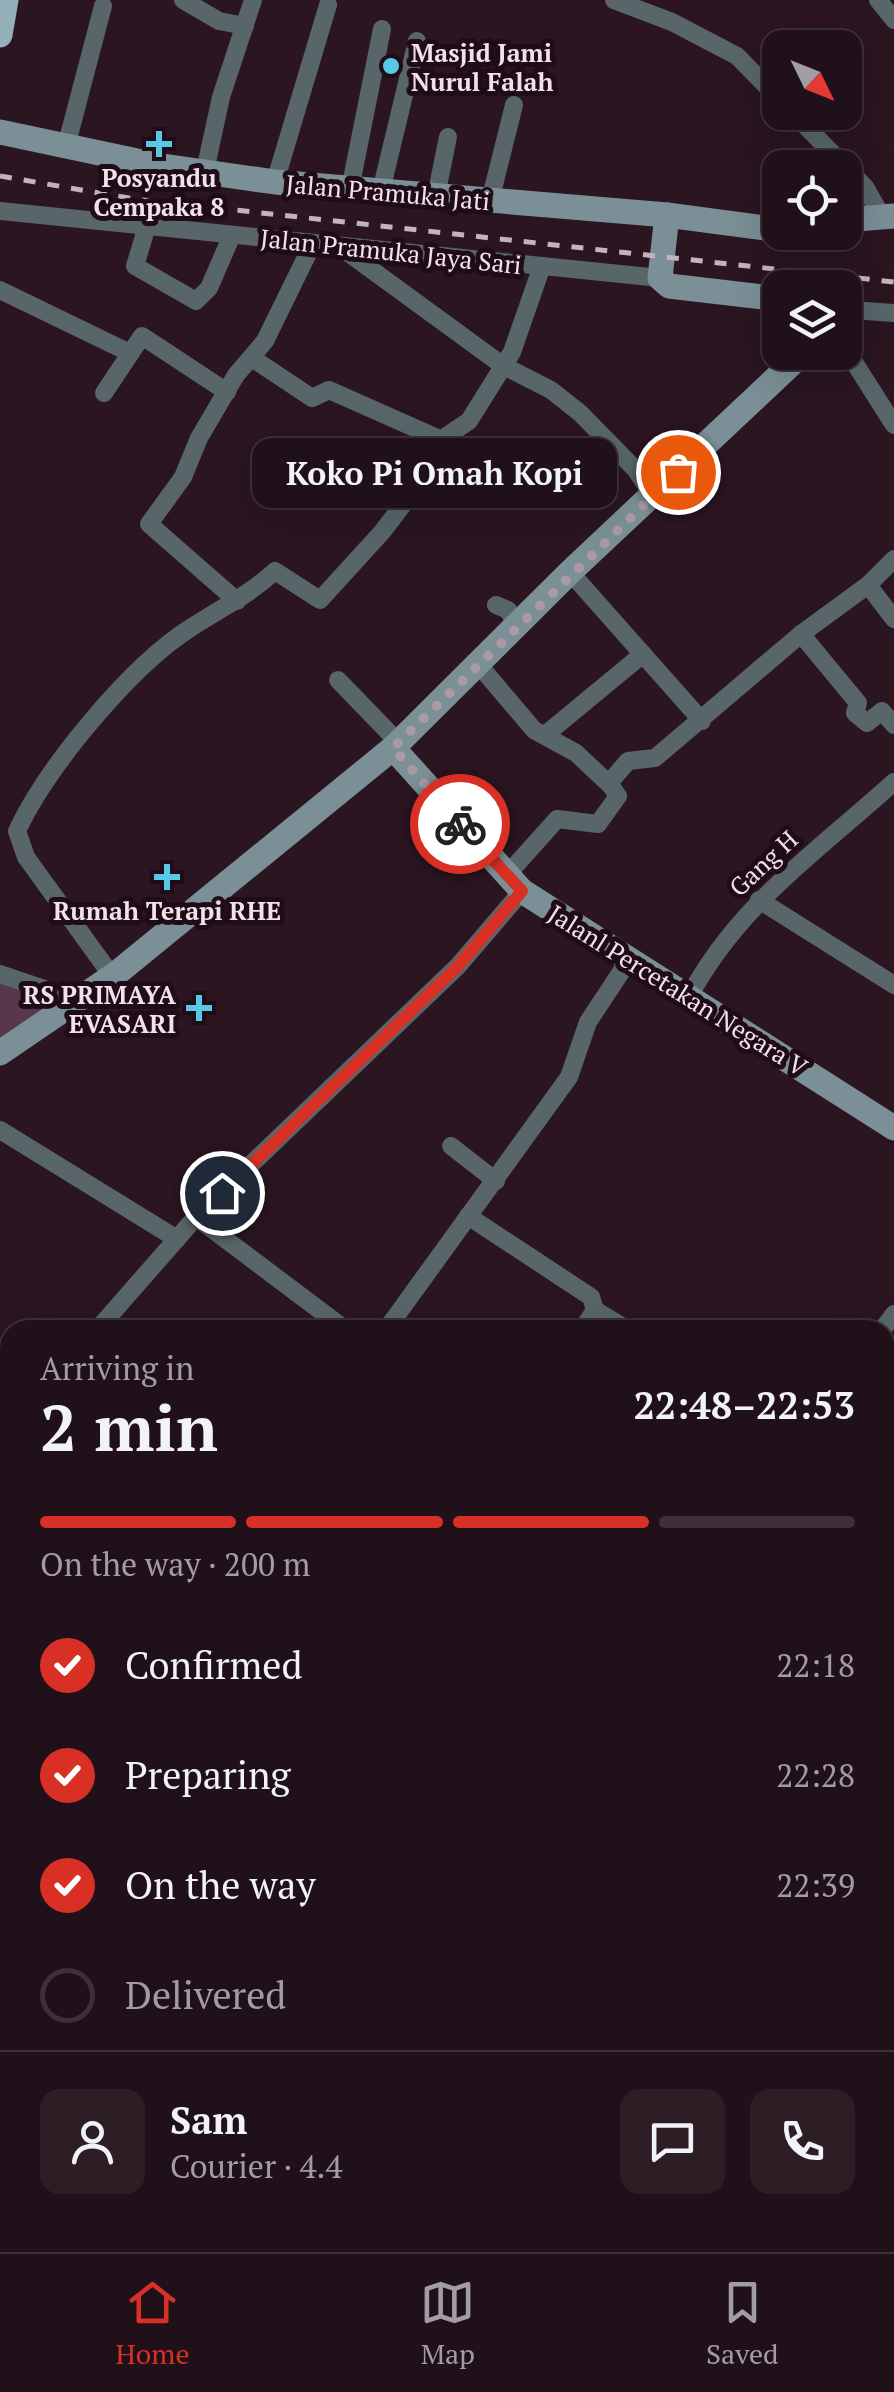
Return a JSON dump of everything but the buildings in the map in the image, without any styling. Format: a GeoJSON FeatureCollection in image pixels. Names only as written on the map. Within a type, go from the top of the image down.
{"type":"FeatureCollection","features":[{"type":"Feature","properties":{"kind":"main road"},"geometry":{"type":"LineString","coordinates":[[0,36],[6,0]]}},
{"type":"Feature","properties":{"kind":"street"},"geometry":{"type":"LineString","coordinates":[[183,0],[220,20],[244,26]]}},
{"type":"Feature","properties":{"kind":"street"},"geometry":{"type":"LineString","coordinates":[[206,170],[221,97],[253,0]]}},
{"type":"Feature","properties":{"kind":"street"},"geometry":{"type":"LineString","coordinates":[[614,0],[672,22],[737,56],[762,82]]}},
{"type":"Feature","properties":{"kind":"street"},"geometry":{"type":"LineString","coordinates":[[878,0],[894,20]]}},
{"type":"Feature","properties":{"kind":"street"},"geometry":{"type":"LineString","coordinates":[[275,182],[328,5]]}},
{"type":"Feature","properties":{"kind":"street"},"geometry":{"type":"LineString","coordinates":[[67,143],[102,6]]}},
{"type":"Feature","properties":{"kind":"street"},"geometry":{"type":"LineString","coordinates":[[350,189],[382,29]]}},
{"type":"Feature","properties":{"kind":"street"},"geometry":{"type":"LineString","coordinates":[[381,191],[417,40]]}},
{"type":"Feature","properties":{"kind":"street"},"geometry":{"type":"LineString","coordinates":[[490,201],[514,105]]}},
{"type":"Feature","properties":{"kind":"street"},"geometry":{"type":"LineString","coordinates":[[810,130],[888,216]]}},
{"type":"Feature","properties":{"kind":"street","name":"Jalan Pramuka Jati"},"geometry":{"type":"LineString","coordinates":[[0,132],[156,164],[275,182],[667,215],[762,228]]}},
{"type":"Feature","properties":{"kind":"street"},"geometry":{"type":"LineString","coordinates":[[436,196],[448,137]]}},
{"type":"Feature","properties":{"kind":"street","name":"Jalan Pramuka Jaya Sari"},"geometry":{"type":"LineString","coordinates":[[0,211],[660,278],[670,286],[762,297]]}},
{"type":"Feature","properties":{"kind":"street"},"geometry":{"type":"LineString","coordinates":[[660,278],[667,215]]}},
{"type":"Feature","properties":{"kind":"street"},"geometry":{"type":"LineString","coordinates":[[862,218],[888,216]]}},
{"type":"Feature","properties":{"kind":"street"},"geometry":{"type":"LineString","coordinates":[[147,226],[135,266],[196,301],[209,288],[232,234]]}},
{"type":"Feature","properties":{"kind":"street"},"geometry":{"type":"LineString","coordinates":[[237,601],[149,524],[183,478],[199,438],[290,297],[313,243]]}},
{"type":"Feature","properties":{"kind":"street"},"geometry":{"type":"LineString","coordinates":[[338,246],[502,365],[551,390],[580,413],[636,470],[653,496]]}},
{"type":"Feature","properties":{"kind":"street"},"geometry":{"type":"LineString","coordinates":[[112,976],[26,857],[17,832],[53,770],[109,703],[190,628],[237,601],[277,571],[320,600],[382,532],[444,441],[469,422],[512,352],[542,266]]}},
{"type":"Feature","properties":{"kind":"street"},"geometry":{"type":"LineString","coordinates":[[0,290],[130,353]]}},
{"type":"Feature","properties":{"kind":"street"},"geometry":{"type":"LineString","coordinates":[[862,312],[894,313]]}},
{"type":"Feature","properties":{"kind":"street"},"geometry":{"type":"LineString","coordinates":[[104,394],[142,336],[227,392]]}},
{"type":"Feature","properties":{"kind":"street"},"geometry":{"type":"LineString","coordinates":[[252,358],[312,398],[329,390],[444,441]]}},
{"type":"Feature","properties":{"kind":"street"},"geometry":{"type":"LineString","coordinates":[[0,1054],[112,976],[396,746],[570,572],[785,370]]}},
{"type":"Feature","properties":{"kind":"street"},"geometry":{"type":"LineString","coordinates":[[859,370],[894,426]]}},
{"type":"Feature","properties":{"kind":"street"},"geometry":{"type":"LineString","coordinates":[[609,784],[629,760],[651,761],[702,721],[801,634],[868,586],[894,560]]}},
{"type":"Feature","properties":{"kind":"street"},"geometry":{"type":"LineString","coordinates":[[570,572],[702,721]]}},
{"type":"Feature","properties":{"kind":"street"},"geometry":{"type":"LineString","coordinates":[[868,586],[894,619]]}},
{"type":"Feature","properties":{"kind":"street"},"geometry":{"type":"LineString","coordinates":[[496,605],[504,608],[517,625]]}},
{"type":"Feature","properties":{"kind":"street"},"geometry":{"type":"LineString","coordinates":[[801,634],[858,704],[854,712],[865,723],[882,712],[894,724]]}},
{"type":"Feature","properties":{"kind":"street"},"geometry":{"type":"LineString","coordinates":[[544,735],[643,654]]}},
{"type":"Feature","properties":{"kind":"street"},"geometry":{"type":"LineString","coordinates":[[106,1320],[196,1217],[458,966],[557,819],[598,824],[618,796],[576,754],[529,725],[478,664]]}},
{"type":"Feature","properties":{"kind":"street"},"geometry":{"type":"LineString","coordinates":[[338,680],[396,746]]}},
{"type":"Feature","properties":{"kind":"street","name":"Jalanl Percetakan Negara V"},"geometry":{"type":"LineString","coordinates":[[396,746],[514,884],[894,1128]]}},
{"type":"Feature","properties":{"kind":"street","name":"Gang H"},"geometry":{"type":"LineString","coordinates":[[688,999],[728,932],[894,782]]}},
{"type":"Feature","properties":{"kind":"street"},"geometry":{"type":"LineString","coordinates":[[759,900],[892,979]]}},
{"type":"Feature","properties":{"kind":"street"},"geometry":{"type":"LineString","coordinates":[[393,1320],[568,1077],[588,1022],[629,960]]}},
{"type":"Feature","properties":{"kind":"street"},"geometry":{"type":"LineString","coordinates":[[0,974],[77,1000]]}},
{"type":"Feature","properties":{"kind":"street"},"geometry":{"type":"LineString","coordinates":[[0,1130],[176,1239]]}},
{"type":"Feature","properties":{"kind":"street"},"geometry":{"type":"LineString","coordinates":[[451,1146],[496,1181]]}},
{"type":"Feature","properties":{"kind":"street"},"geometry":{"type":"LineString","coordinates":[[468,1216],[591,1296],[595,1310],[612,1320]]}},
{"type":"Feature","properties":{"kind":"street"},"geometry":{"type":"LineString","coordinates":[[196,1217],[333,1320]]}},
{"type":"Feature","properties":{"kind":"street"},"geometry":{"type":"LineString","coordinates":[[588,1320],[595,1310]]}},
{"type":"Feature","properties":{"kind":"shaded area"},"geometry":{"type":"Polygon","coordinates":[[[0,973],[77,1000],[0,1054],[0,973]]]}},
{"type":"Feature","properties":{"kind":"railway"},"geometry":{"type":"LineString","coordinates":[[0,176],[134,199],[894,282]]}},
{"type":"Feature","properties":{"kind":"way so far"},"geometry":{"type":"LineString","coordinates":[[460,824],[393,748],[570,572],[678,472]]}},
{"type":"Feature","properties":{"kind":"place","name":"Masjid Jami Nurul Falah"},"geometry":{"type":"Point","coordinates":[391,66]}},
{"type":"Feature","properties":{"kind":"place","name":"Posyandu Cempaka 8"},"geometry":{"type":"Point","coordinates":[159,144]}},
{"type":"Feature","properties":{"kind":"place","name":"Koko Pi Omah Kopi"},"geometry":{"type":"Point","coordinates":[678,472]}},
{"type":"Feature","properties":{"kind":"place","name":"Rumah Terapi RHE"},"geometry":{"type":"Point","coordinates":[167,877]}},
{"type":"Feature","properties":{"kind":"place","name":"RS PRIMAYA EVASARI"},"geometry":{"type":"Point","coordinates":[199,1008]}},
{"type":"Feature","properties":{"kind":"route"},"geometry":{"type":"LineString","coordinates":[[222,1193],[458,966],[522,891],[460,824]]}}]}
